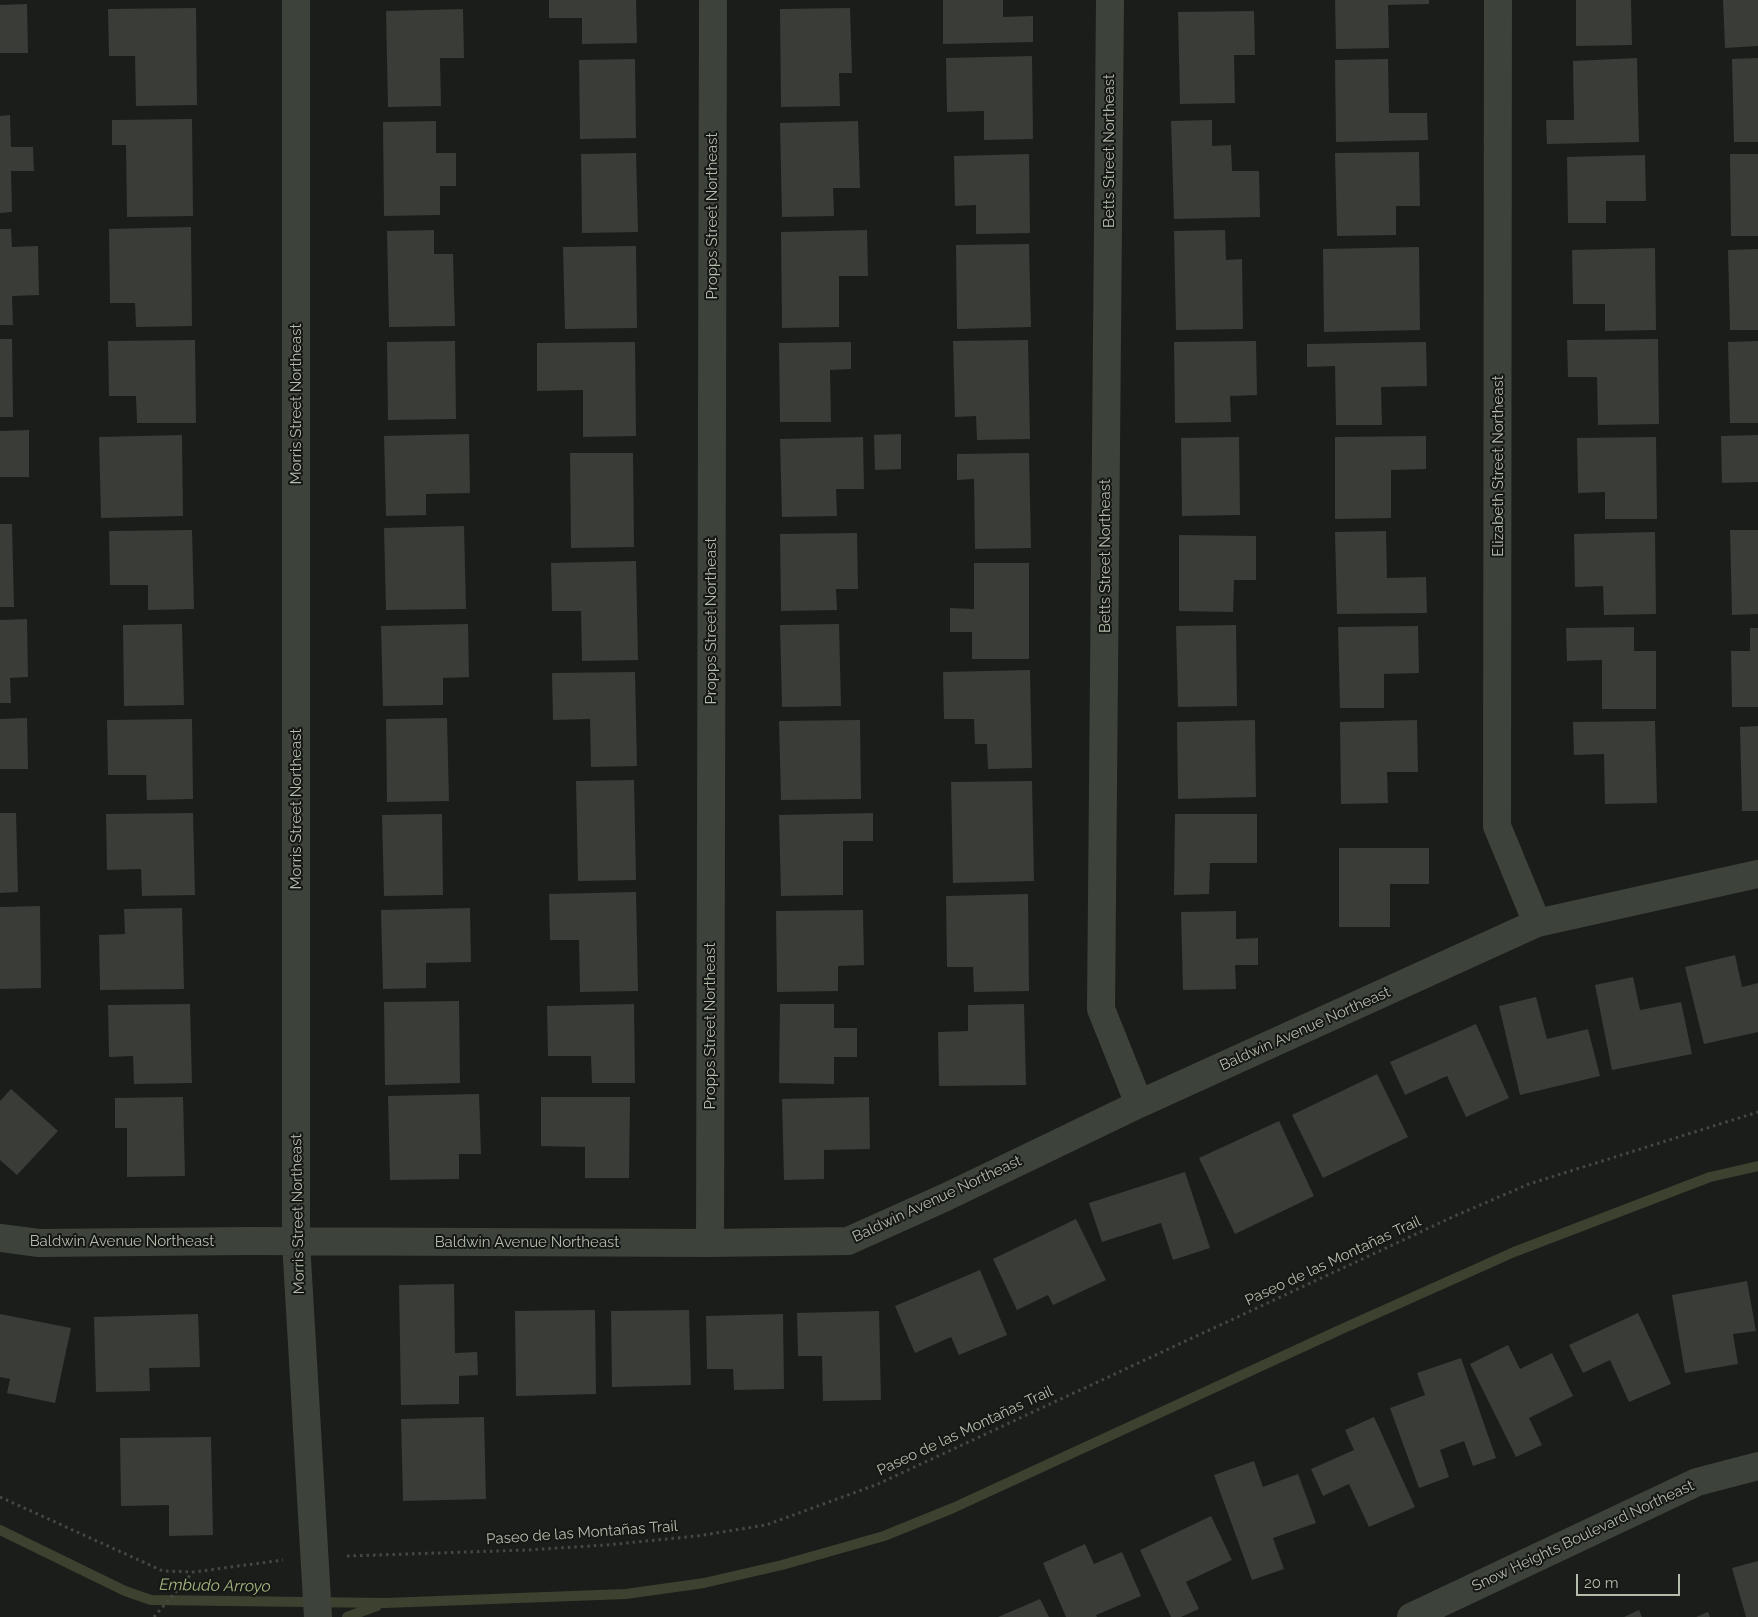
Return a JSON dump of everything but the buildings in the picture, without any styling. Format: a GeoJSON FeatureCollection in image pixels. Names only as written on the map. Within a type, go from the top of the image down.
{"type":"FeatureCollection","features":[{"type":"Feature","properties":{"kind":"street","name":"Morris Street Northeast"},"geometry":{"type":"LineString","coordinates":[[296,0],[296,1242],[318,1617]]}},
{"type":"Feature","properties":{"kind":"street","name":"Propps Street Northeast"},"geometry":{"type":"LineString","coordinates":[[710,1243],[713,0]]}},
{"type":"Feature","properties":{"kind":"street","name":"Betts Street Northeast"},"geometry":{"type":"LineString","coordinates":[[1110,0],[1102,1010],[1139,1104]]}},
{"type":"Feature","properties":{"kind":"street","name":"Elizabeth Street Northeast"},"geometry":{"type":"LineString","coordinates":[[1498,0],[1497,826],[1537,923]]}},
{"type":"Feature","properties":{"kind":"street","name":"Baldwin Avenue Northeast"},"geometry":{"type":"LineString","coordinates":[[0,1238],[39,1243],[710,1243],[848,1241],[946,1197],[1139,1104],[1537,923],[1758,874]]}},
{"type":"Feature","properties":{"kind":"street","name":"Snow Heights Boulevard Northeast"},"geometry":{"type":"LineString","coordinates":[[1411,1617],[1697,1482],[1758,1466]]}},
{"type":"Feature","properties":{"kind":"path","name":"Paseo de las Montañas Trail"},"geometry":{"type":"LineString","coordinates":[[0,1497],[163,1572],[194,1572],[315,1557],[527,1550],[606,1545],[697,1536],[766,1525],[878,1484],[1529,1184],[1758,1112]]}},
{"type":"Feature","properties":{"kind":"path"},"geometry":{"type":"LineString","coordinates":[[154,1617],[194,1572]]}},
{"type":"Feature","properties":{"kind":"waterway","name":"Embudo Arroyo"},"geometry":{"type":"LineString","coordinates":[[0,1530],[125,1591],[151,1600],[385,1603],[626,1594],[704,1583],[782,1565],[884,1536],[953,1508],[1514,1252],[1710,1177],[1758,1166]]}},
{"type":"Feature","properties":{"kind":"waterway"},"geometry":{"type":"LineString","coordinates":[[347,1617],[377,1606]]}}]}
